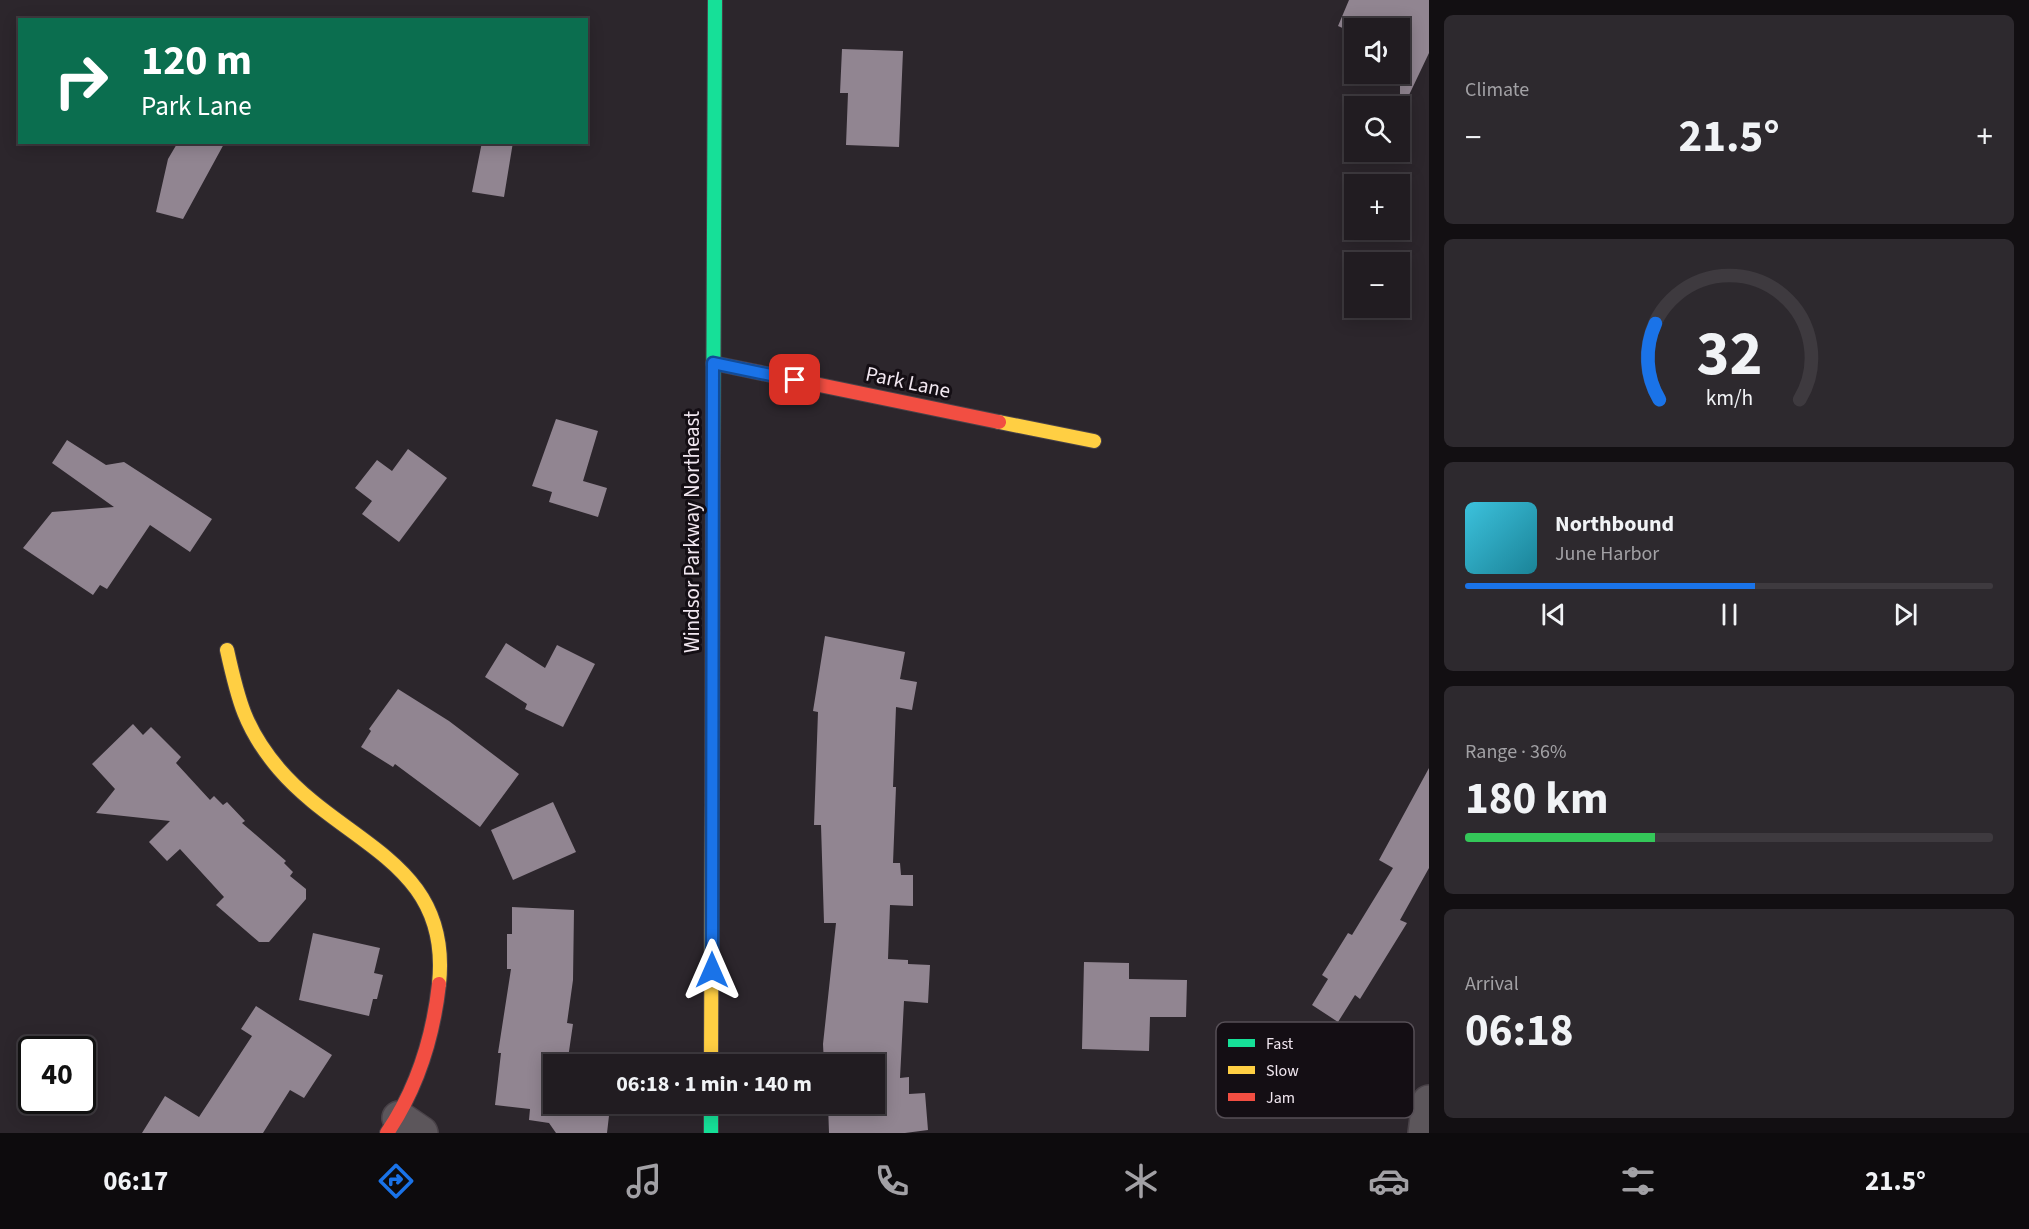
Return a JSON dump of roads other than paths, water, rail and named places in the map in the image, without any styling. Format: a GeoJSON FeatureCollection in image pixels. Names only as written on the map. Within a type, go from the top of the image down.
{"type":"FeatureCollection","features":[{"type":"Feature","properties":{"kind":"street","name":"Windsor Parkway Northeast"},"geometry":{"type":"LineString","coordinates":[[711,1054],[715,0]]}},
{"type":"Feature","properties":{"kind":"street","name":"Park Lane"},"geometry":{"type":"LineString","coordinates":[[713,363],[1094,441]]}},
{"type":"Feature","properties":{"kind":"street"},"geometry":{"type":"LineString","coordinates":[[227,650],[240,704],[266,752],[320,810],[403,869],[420,890],[432,915],[440,952],[436,1012],[402,1128]]}},
{"type":"Feature","properties":{"kind":"street"},"geometry":{"type":"LineString","coordinates":[[1425,1133],[1429,1102]]}},
{"type":"Feature","properties":{"kind":"street"},"geometry":{"type":"LineString","coordinates":[[711,1114],[711,1133]]}}]}
